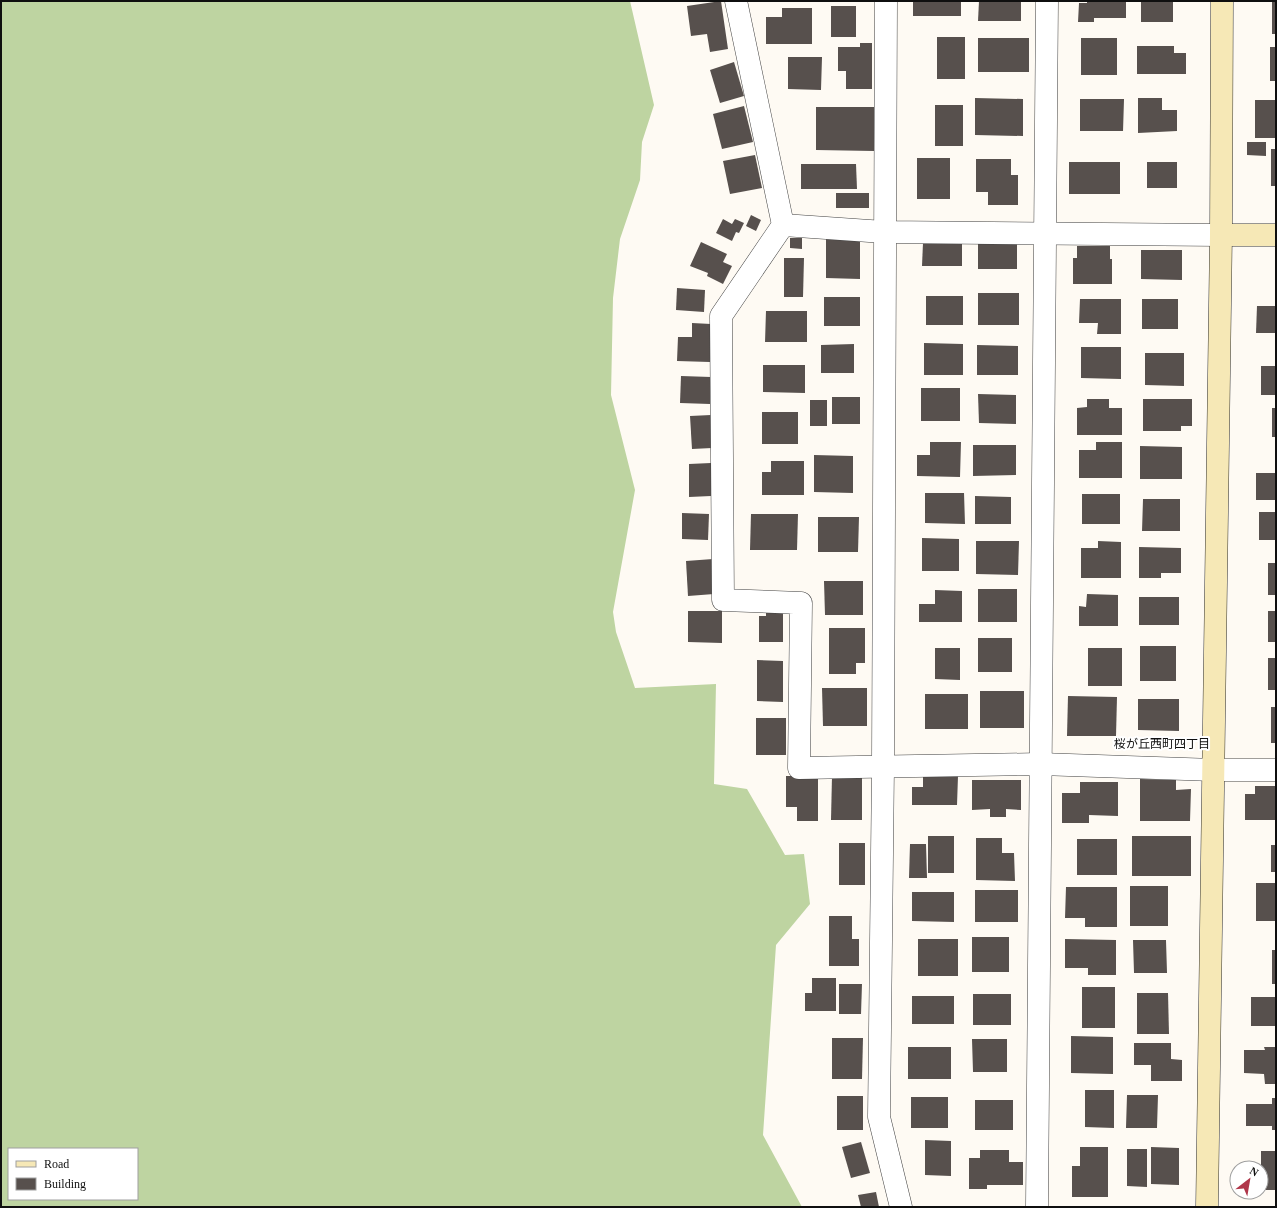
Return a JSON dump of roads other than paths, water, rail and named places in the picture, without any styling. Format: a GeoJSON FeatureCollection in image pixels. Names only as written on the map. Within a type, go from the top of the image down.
{"type":"FeatureCollection","features":[{"type":"Feature","properties":{"kind":"street"},"geometry":{"type":"LineString","coordinates":[[736,1],[783,225],[721,316],[723,600],[801,603],[799,768],[1040,764],[1214,770],[1276,770]]}},
{"type":"Feature","properties":{"kind":"street"},"geometry":{"type":"LineString","coordinates":[[886,1],[883,766],[879,1117],[901,1207]]}},
{"type":"Feature","properties":{"kind":"street"},"geometry":{"type":"LineString","coordinates":[[1037,1207],[1047,1]]}},
{"type":"Feature","properties":{"kind":"street"},"geometry":{"type":"LineString","coordinates":[[1207,1207],[1222,235],[1222,1]]}},
{"type":"Feature","properties":{"kind":"street"},"geometry":{"type":"LineString","coordinates":[[783,225],[884,232],[1276,236]]}},
{"type":"Feature","properties":{"kind":"district","name":"桜が丘西町四丁目"},"geometry":{"type":"Point","coordinates":[1162,744]}}]}
